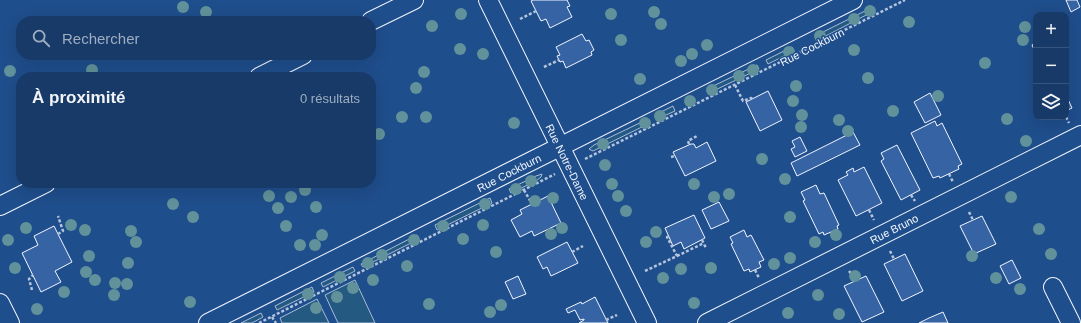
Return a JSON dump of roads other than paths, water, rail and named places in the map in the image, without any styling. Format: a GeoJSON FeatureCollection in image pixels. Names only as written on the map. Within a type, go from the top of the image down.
{"type":"FeatureCollection","features":[{"type":"Feature","properties":{"kind":"street"},"geometry":{"type":"LineString","coordinates":[[376,19],[414,0]]}},
{"type":"Feature","properties":{"kind":"street","name":"Rue Notre-Dame"},"geometry":{"type":"LineString","coordinates":[[488,0],[559,147],[647,323]]}},
{"type":"Feature","properties":{"kind":"street","name":"Rue Cockburn"},"geometry":{"type":"LineString","coordinates":[[208,323],[853,0]]}},
{"type":"Feature","properties":{"kind":"street"},"geometry":{"type":"LineString","coordinates":[[269,72],[294,60]]}},
{"type":"Feature","properties":{"kind":"street","name":"Rue Bruno"},"geometry":{"type":"LineString","coordinates":[[707,323],[1075,129]]}},
{"type":"Feature","properties":{"kind":"street"},"geometry":{"type":"LineString","coordinates":[[0,206],[36,188]]}},
{"type":"Feature","properties":{"kind":"street"},"geometry":{"type":"LineString","coordinates":[[1053,286],[1071,323]]}},
{"type":"Feature","properties":{"kind":"street"},"geometry":{"type":"LineString","coordinates":[[0,303],[10,323]]}}]}
